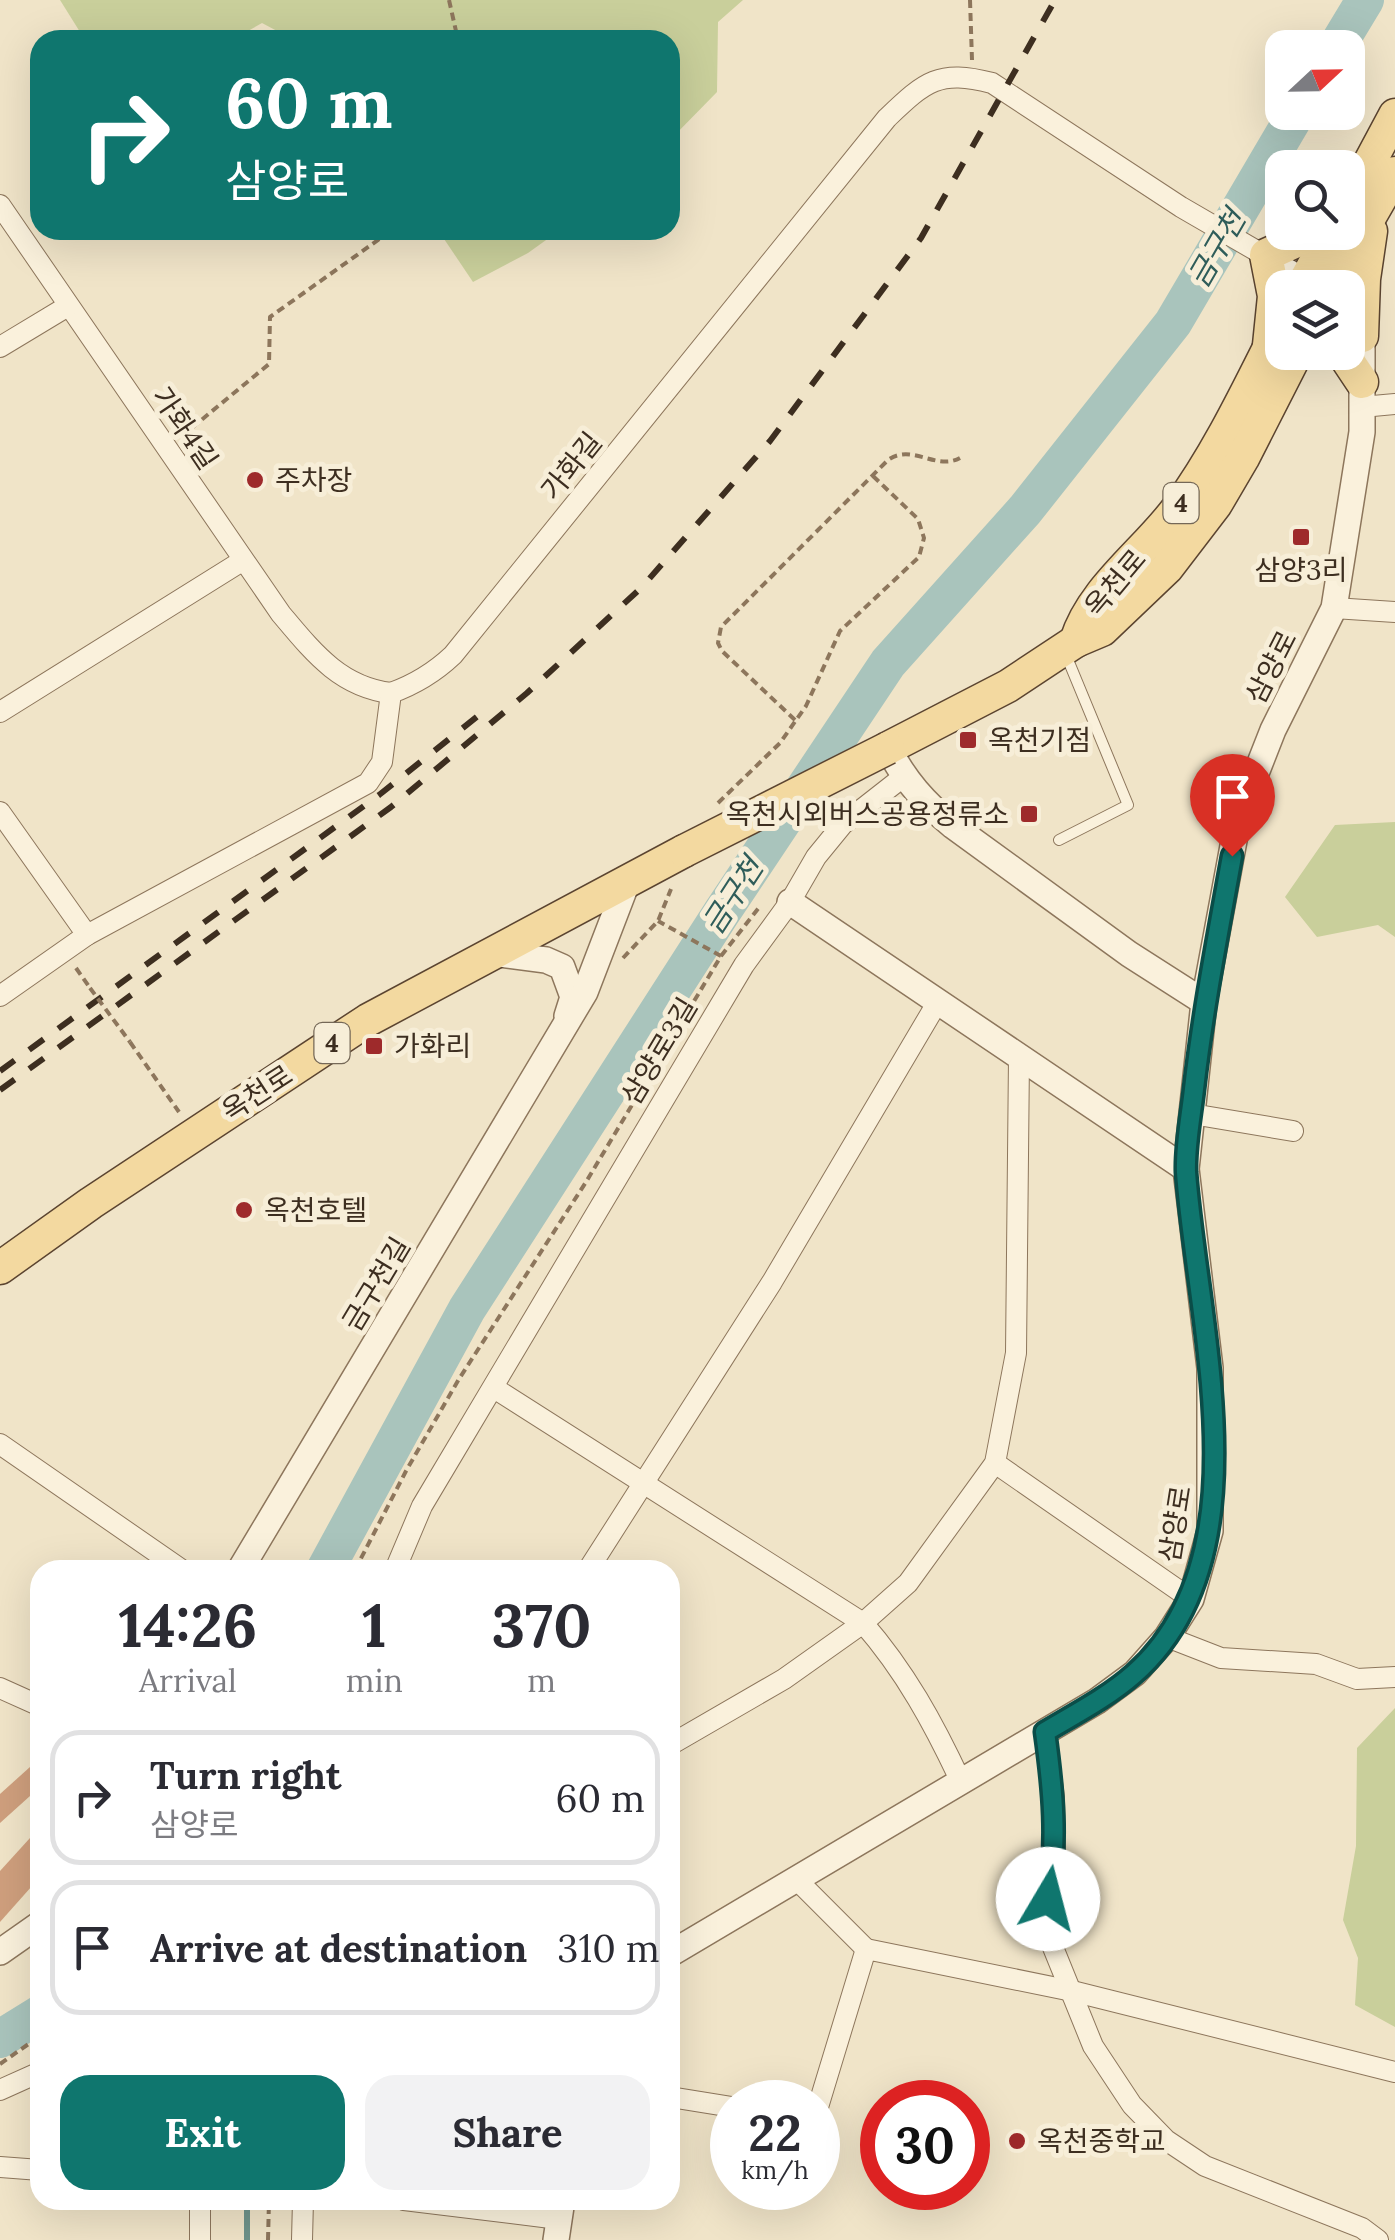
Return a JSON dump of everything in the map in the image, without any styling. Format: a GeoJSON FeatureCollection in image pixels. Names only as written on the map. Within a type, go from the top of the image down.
{"type":"FeatureCollection","features":[{"type":"Feature","properties":{"kind":"main road"},"geometry":{"type":"LineString","coordinates":[[1365,197],[1395,114]]}},
{"type":"Feature","properties":{"kind":"main road"},"geometry":{"type":"LineString","coordinates":[[1365,202],[1395,172]]}},
{"type":"Feature","properties":{"kind":"main road"},"geometry":{"type":"LineString","coordinates":[[1266,270],[1260,252],[1268,250]]}},
{"type":"Feature","properties":{"kind":"main road","name":"옥천로"},"geometry":{"type":"LineString","coordinates":[[896,763],[1070,645],[1102,630],[1167,568],[1194,536],[1243,458],[1276,370]]}},
{"type":"Feature","properties":{"kind":"main road"},"geometry":{"type":"LineString","coordinates":[[1357,370],[1362,394]]}},
{"type":"Feature","properties":{"kind":"main road","name":"4"},"geometry":{"type":"LineString","coordinates":[[680,864],[896,763]]}},
{"type":"Feature","properties":{"kind":"main road","name":"옥천로"},"geometry":{"type":"LineString","coordinates":[[0,1268],[368,1020],[628,880],[680,864]]}},
{"type":"Feature","properties":{"kind":"street","name":"가화길"},"geometry":{"type":"LineString","coordinates":[[391,693],[434,673],[454,655],[887,118],[922,85],[963,75],[972,78]]}},
{"type":"Feature","properties":{"kind":"street"},"geometry":{"type":"LineString","coordinates":[[972,78],[992,83],[1181,208],[1289,270]]}},
{"type":"Feature","properties":{"kind":"street","name":"가화4길"},"geometry":{"type":"LineString","coordinates":[[0,205],[242,561],[322,663],[372,691],[391,693]]}},
{"type":"Feature","properties":{"kind":"street"},"geometry":{"type":"LineString","coordinates":[[0,347],[68,306]]}},
{"type":"Feature","properties":{"kind":"street"},"geometry":{"type":"LineString","coordinates":[[1362,394],[1395,404]]}},
{"type":"Feature","properties":{"kind":"street","name":"삼양로"},"geometry":{"type":"LineString","coordinates":[[680,1948],[1097,1701],[1135,1673],[1167,1637],[1191,1599],[1210,1530],[1212,1478],[1210,1368],[1186,1169],[1204,1002],[1238,819],[1273,730],[1334,608],[1362,432],[1362,394]]}},
{"type":"Feature","properties":{"kind":"street"},"geometry":{"type":"LineString","coordinates":[[0,712],[242,561]]}},
{"type":"Feature","properties":{"kind":"street"},"geometry":{"type":"LineString","coordinates":[[1334,608],[1395,612]]}},
{"type":"Feature","properties":{"kind":"street"},"geometry":{"type":"LineString","coordinates":[[0,996],[87,935],[368,783],[382,762],[391,693]]}},
{"type":"Feature","properties":{"kind":"street"},"geometry":{"type":"LineString","coordinates":[[896,763],[928,805],[953,826],[1129,954],[1204,1002]]}},
{"type":"Feature","properties":{"kind":"street","name":"삼양로3길"},"geometry":{"type":"LineString","coordinates":[[399,1560],[422,1506],[744,965],[790,902],[816,856],[896,763]]}},
{"type":"Feature","properties":{"kind":"street"},"geometry":{"type":"LineString","coordinates":[[0,812],[87,935]]}},
{"type":"Feature","properties":{"kind":"street","name":"금구천길"},"geometry":{"type":"LineString","coordinates":[[246,1560],[590,983],[628,880]]}},
{"type":"Feature","properties":{"kind":"street"},"geometry":{"type":"LineString","coordinates":[[790,902],[1186,1169]]}},
{"type":"Feature","properties":{"kind":"street"},"geometry":{"type":"LineString","coordinates":[[492,952],[546,960],[562,967],[573,996],[562,1030]]}},
{"type":"Feature","properties":{"kind":"street"},"geometry":{"type":"LineString","coordinates":[[595,1560],[772,1282],[937,1003]]}},
{"type":"Feature","properties":{"kind":"street"},"geometry":{"type":"LineString","coordinates":[[680,1740],[784,1679],[908,1584],[995,1464],[1016,1353],[1019,1058]]}},
{"type":"Feature","properties":{"kind":"street"},"geometry":{"type":"LineString","coordinates":[[1192,1114],[1293,1131]]}},
{"type":"Feature","properties":{"kind":"street"},"geometry":{"type":"LineString","coordinates":[[494,1388],[862,1623],[905,1676],[935,1726],[961,1782]]}},
{"type":"Feature","properties":{"kind":"street"},"geometry":{"type":"LineString","coordinates":[[0,1444],[168,1560]]}},
{"type":"Feature","properties":{"kind":"street"},"geometry":{"type":"LineString","coordinates":[[995,1464],[1191,1599]]}},
{"type":"Feature","properties":{"kind":"street"},"geometry":{"type":"LineString","coordinates":[[1167,1637],[1221,1658],[1316,1664],[1358,1679],[1395,1677]]}},
{"type":"Feature","properties":{"kind":"street"},"geometry":{"type":"LineString","coordinates":[[0,1688],[30,1702]]}},
{"type":"Feature","properties":{"kind":"street"},"geometry":{"type":"LineString","coordinates":[[1045,1732],[1054,1796],[1055,1859],[1048,1899],[1050,1940],[1092,2046],[1132,2106],[1166,2140],[1206,2166],[1362,2228],[1378,2240]]}},
{"type":"Feature","properties":{"kind":"street"},"geometry":{"type":"LineString","coordinates":[[796,1879],[866,1949],[1072,1991],[1395,2072]]}},
{"type":"Feature","properties":{"kind":"street"},"geometry":{"type":"LineString","coordinates":[[0,1952],[30,1931]]}},
{"type":"Feature","properties":{"kind":"street"},"geometry":{"type":"LineString","coordinates":[[826,2080],[866,1949]]}},
{"type":"Feature","properties":{"kind":"street"},"geometry":{"type":"LineString","coordinates":[[0,2090],[30,2076]]}},
{"type":"Feature","properties":{"kind":"street"},"geometry":{"type":"LineString","coordinates":[[680,2099],[710,2103]]}},
{"type":"Feature","properties":{"kind":"street"},"geometry":{"type":"LineString","coordinates":[[0,2167],[30,2169]]}},
{"type":"Feature","properties":{"kind":"street"},"geometry":{"type":"LineString","coordinates":[[200,2210],[200,2240]]}},
{"type":"Feature","properties":{"kind":"street"},"geometry":{"type":"LineString","coordinates":[[302,2240],[303,2210]]}},
{"type":"Feature","properties":{"kind":"street"},"geometry":{"type":"LineString","coordinates":[[482,2210],[559,2220]]}},
{"type":"Feature","properties":{"kind":"lane"},"geometry":{"type":"LineString","coordinates":[[1059,840],[1128,805],[1070,645]]}},
{"type":"Feature","properties":{"kind":"path"},"geometry":{"type":"LineString","coordinates":[[449,0],[456,30]]}},
{"type":"Feature","properties":{"kind":"path"},"geometry":{"type":"LineString","coordinates":[[970,0],[972,78]]}},
{"type":"Feature","properties":{"kind":"path"},"geometry":{"type":"LineString","coordinates":[[166,450],[270,364],[270,317],[378,240]]}},
{"type":"Feature","properties":{"kind":"path"},"geometry":{"type":"LineString","coordinates":[[796,720],[722,651],[718,634],[726,620],[888,460],[906,453],[947,462],[960,458]]}},
{"type":"Feature","properties":{"kind":"path"},"geometry":{"type":"LineString","coordinates":[[710,812],[780,743],[806,706],[840,631],[904,574],[923,550],[918,519],[874,476]]}},
{"type":"Feature","properties":{"kind":"path"},"geometry":{"type":"LineString","coordinates":[[617,964],[660,923],[680,864]]}},
{"type":"Feature","properties":{"kind":"path"},"geometry":{"type":"LineString","coordinates":[[360,1560],[459,1379],[586,1182],[720,956],[660,923]]}},
{"type":"Feature","properties":{"kind":"path"},"geometry":{"type":"LineString","coordinates":[[83,978],[194,1134]]}},
{"type":"Feature","properties":{"kind":"path"},"geometry":{"type":"LineString","coordinates":[[0,2064],[30,2043]]}},
{"type":"Feature","properties":{"kind":"path"},"geometry":{"type":"LineString","coordinates":[[268,2240],[269,2210]]}},
{"type":"Feature","properties":{"kind":"green space"},"geometry":{"type":"Polygon","coordinates":[[[60,0],[743,0],[718,22],[717,92],[680,130],[680,30],[275,30],[262,23],[250,30],[79,30],[60,0]]]}},
{"type":"Feature","properties":{"kind":"green space"},"geometry":{"type":"Polygon","coordinates":[[[445,240],[546,240],[528,253],[473,282],[445,240]]]}},
{"type":"Feature","properties":{"kind":"green space"},"geometry":{"type":"Polygon","coordinates":[[[1395,822],[1395,937],[1378,925],[1317,937],[1285,897],[1335,825],[1395,822]]]}},
{"type":"Feature","properties":{"kind":"green space"},"geometry":{"type":"Polygon","coordinates":[[[1395,1708],[1395,2027],[1355,2005],[1358,1958],[1343,1920],[1356,1846],[1357,1748],[1395,1708]]]}},
{"type":"Feature","properties":{"kind":"building"},"geometry":{"type":"Polygon","coordinates":[[[30,1767],[30,1796],[0,1823],[0,1794],[30,1767]]]}},
{"type":"Feature","properties":{"kind":"building"},"geometry":{"type":"Polygon","coordinates":[[[30,1838],[30,1888],[0,1922],[0,1871],[30,1838]]]}},
{"type":"Feature","properties":{"kind":"waterway","name":"금구천"},"geometry":{"type":"LineString","coordinates":[[1347,30],[1365,0]]}},
{"type":"Feature","properties":{"kind":"waterway","name":"금구천"},"geometry":{"type":"LineString","coordinates":[[330,1560],[467,1309],[722,912],[888,663],[1025,510],[1173,323],[1286,130]]}},
{"type":"Feature","properties":{"kind":"waterway","name":"금구천"},"geometry":{"type":"LineString","coordinates":[[0,2039],[30,2020]]}},
{"type":"Feature","properties":{"kind":"waterway","name":"금구천"},"geometry":{"type":"LineString","coordinates":[[247,2210],[247,2240]]}},
{"type":"Feature","properties":{"kind":"railway"},"geometry":{"type":"LineString","coordinates":[[0,1090],[391,807],[527,693],[642,587],[770,441],[921,238],[1055,0]]}},
{"type":"Feature","properties":{"kind":"railway"},"geometry":{"type":"LineString","coordinates":[[0,1071],[379,795],[479,715]]}},
{"type":"Feature","properties":{"kind":"place","name":"주차장"},"geometry":{"type":"Point","coordinates":[255,480]}},
{"type":"Feature","properties":{"kind":"place","name":"삼양3리"},"geometry":{"type":"Point","coordinates":[1301,537]}},
{"type":"Feature","properties":{"kind":"place","name":"옥천기점"},"geometry":{"type":"Point","coordinates":[968,740]}},
{"type":"Feature","properties":{"kind":"place","name":"옥천시외버스공용정류소"},"geometry":{"type":"Point","coordinates":[1029,814]}},
{"type":"Feature","properties":{"kind":"place","name":"가화리"},"geometry":{"type":"Point","coordinates":[374,1046]}},
{"type":"Feature","properties":{"kind":"place","name":"옥천호텔"},"geometry":{"type":"Point","coordinates":[244,1210]}},
{"type":"Feature","properties":{"kind":"place","name":"옥천중학교"},"geometry":{"type":"Point","coordinates":[1017,2141]}},
{"type":"Feature","properties":{"kind":"route"},"geometry":{"type":"LineString","coordinates":[[1048,1899],[1055,1859],[1054,1796],[1045,1732],[1135,1673],[1167,1637],[1191,1599],[1210,1530],[1210,1368],[1186,1169],[1204,1002],[1232,856]]}}]}
